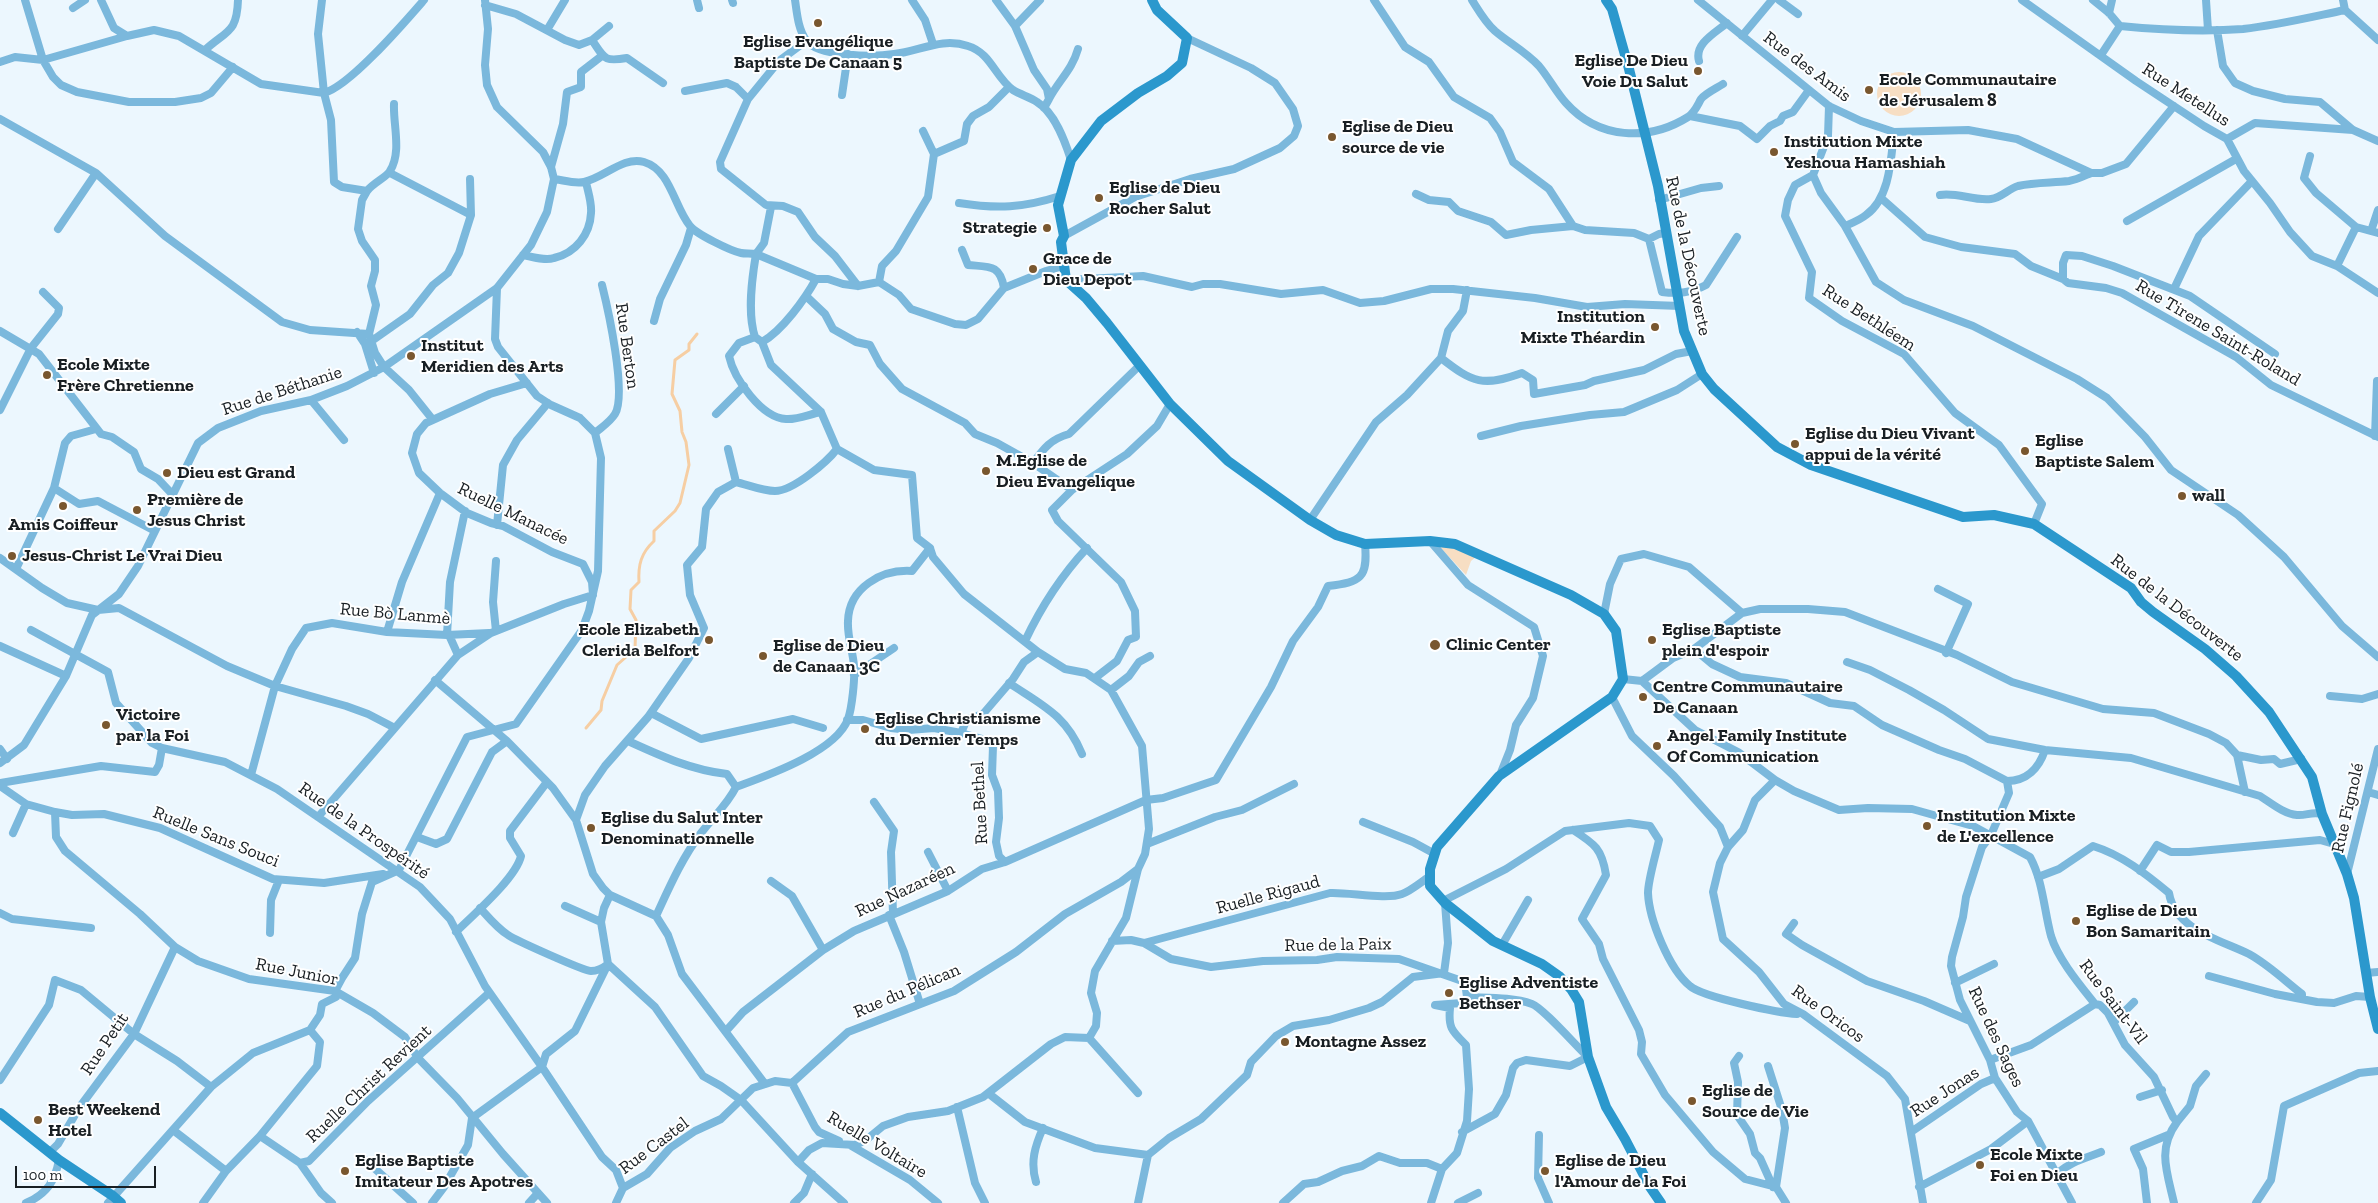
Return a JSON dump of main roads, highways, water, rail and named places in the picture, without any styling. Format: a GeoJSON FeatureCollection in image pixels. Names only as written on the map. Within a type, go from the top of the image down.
{"type":"FeatureCollection","features":[{"type":"Feature","properties":{"kind":"waterway"},"geometry":{"type":"LineString","coordinates":[[586,728],[601,710],[602,701],[617,665],[635,649],[636,620],[630,609],[631,590],[639,582],[641,560],[646,550],[654,541],[654,531],[675,511],[680,503],[689,465],[680,411],[672,394],[675,360],[689,350],[689,344],[697,334]]}},
{"type":"Feature","properties":{"kind":"place","name":"Eglise Evangélique Baptiste De Canaan 5"},"geometry":{"type":"Point","coordinates":[818,23]}},
{"type":"Feature","properties":{"kind":"place","name":"Eglise De Dieu Voie Du Salut"},"geometry":{"type":"Point","coordinates":[1698,71]}},
{"type":"Feature","properties":{"kind":"place","name":"Ecole Communautaire de Jérusalem 8"},"geometry":{"type":"Point","coordinates":[1869,90]}},
{"type":"Feature","properties":{"kind":"place","name":"Eglise de Dieu source de vie"},"geometry":{"type":"Point","coordinates":[1332,137]}},
{"type":"Feature","properties":{"kind":"place","name":"Institution Mixte Yeshoua Hamashiah"},"geometry":{"type":"Point","coordinates":[1774,152]}},
{"type":"Feature","properties":{"kind":"place","name":"Eglise de Dieu Rocher Salut"},"geometry":{"type":"Point","coordinates":[1099,198]}},
{"type":"Feature","properties":{"kind":"place","name":"Strategie"},"geometry":{"type":"Point","coordinates":[1047,228]}},
{"type":"Feature","properties":{"kind":"place","name":"Grace de Dieu Depot"},"geometry":{"type":"Point","coordinates":[1033,269]}},
{"type":"Feature","properties":{"kind":"place","name":"Institution Mixte Théardin"},"geometry":{"type":"Point","coordinates":[1655,327]}},
{"type":"Feature","properties":{"kind":"place","name":"Institut Meridien des Arts"},"geometry":{"type":"Point","coordinates":[411,356]}},
{"type":"Feature","properties":{"kind":"place","name":"Ecole Mixte Frère Chretienne"},"geometry":{"type":"Point","coordinates":[47,375]}},
{"type":"Feature","properties":{"kind":"place","name":"Eglise du Dieu Vivant appui de la vérité"},"geometry":{"type":"Point","coordinates":[1795,444]}},
{"type":"Feature","properties":{"kind":"place","name":"Eglise Baptiste Salem"},"geometry":{"type":"Point","coordinates":[2025,451]}},
{"type":"Feature","properties":{"kind":"place","name":"M.Eglise de Dieu Evangelique"},"geometry":{"type":"Point","coordinates":[986,471]}},
{"type":"Feature","properties":{"kind":"place","name":"Dieu est Grand"},"geometry":{"type":"Point","coordinates":[167,473]}},
{"type":"Feature","properties":{"kind":"place","name":"wall"},"geometry":{"type":"Point","coordinates":[2182,496]}},
{"type":"Feature","properties":{"kind":"place","name":"Amis Coiffeur"},"geometry":{"type":"Point","coordinates":[63,506]}},
{"type":"Feature","properties":{"kind":"place","name":"Première de Jesus Christ"},"geometry":{"type":"Point","coordinates":[137,510]}},
{"type":"Feature","properties":{"kind":"place","name":"Jesus-Christ Le Vrai Dieu"},"geometry":{"type":"Point","coordinates":[12,556]}},
{"type":"Feature","properties":{"kind":"place","name":"Ecole Elizabeth Clerida Belfort"},"geometry":{"type":"Point","coordinates":[709,640]}},
{"type":"Feature","properties":{"kind":"place","name":"Eglise Baptiste plein d'espoir"},"geometry":{"type":"Point","coordinates":[1652,640]}},
{"type":"Feature","properties":{"kind":"place","name":"Clinic Center"},"geometry":{"type":"Point","coordinates":[1435,645]}},
{"type":"Feature","properties":{"kind":"place","name":"Eglise de Dieu de Canaan 3C"},"geometry":{"type":"Point","coordinates":[763,656]}},
{"type":"Feature","properties":{"kind":"place","name":"Centre Communautaire De Canaan"},"geometry":{"type":"Point","coordinates":[1643,697]}},
{"type":"Feature","properties":{"kind":"place","name":"Victoire par la Foi"},"geometry":{"type":"Point","coordinates":[106,725]}},
{"type":"Feature","properties":{"kind":"place","name":"Eglise Christianisme du Dernier Temps"},"geometry":{"type":"Point","coordinates":[865,729]}},
{"type":"Feature","properties":{"kind":"place","name":"Angel Family Institute Of Communication"},"geometry":{"type":"Point","coordinates":[1657,746]}},
{"type":"Feature","properties":{"kind":"place","name":"Institution Mixte de L'excellence"},"geometry":{"type":"Point","coordinates":[1927,826]}},
{"type":"Feature","properties":{"kind":"place","name":"Eglise du Salut Inter Denominationnelle"},"geometry":{"type":"Point","coordinates":[591,828]}},
{"type":"Feature","properties":{"kind":"place","name":"Eglise de Dieu Bon Samaritain"},"geometry":{"type":"Point","coordinates":[2076,921]}},
{"type":"Feature","properties":{"kind":"place","name":"Eglise Adventiste Bethser"},"geometry":{"type":"Point","coordinates":[1449,993]}},
{"type":"Feature","properties":{"kind":"place","name":"Montagne Assez"},"geometry":{"type":"Point","coordinates":[1285,1042]}},
{"type":"Feature","properties":{"kind":"place","name":"Eglise de Source de Vie"},"geometry":{"type":"Point","coordinates":[1692,1101]}},
{"type":"Feature","properties":{"kind":"place","name":"Best Weekend Hotel"},"geometry":{"type":"Point","coordinates":[38,1120]}},
{"type":"Feature","properties":{"kind":"place","name":"Ecole Mixte Foi en Dieu"},"geometry":{"type":"Point","coordinates":[1980,1165]}},
{"type":"Feature","properties":{"kind":"place","name":"Eglise Baptiste Imitateur Des Apotres"},"geometry":{"type":"Point","coordinates":[345,1171]}},
{"type":"Feature","properties":{"kind":"place","name":"Eglise de Dieu l'Amour de la Foi"},"geometry":{"type":"Point","coordinates":[1545,1171]}}]}
